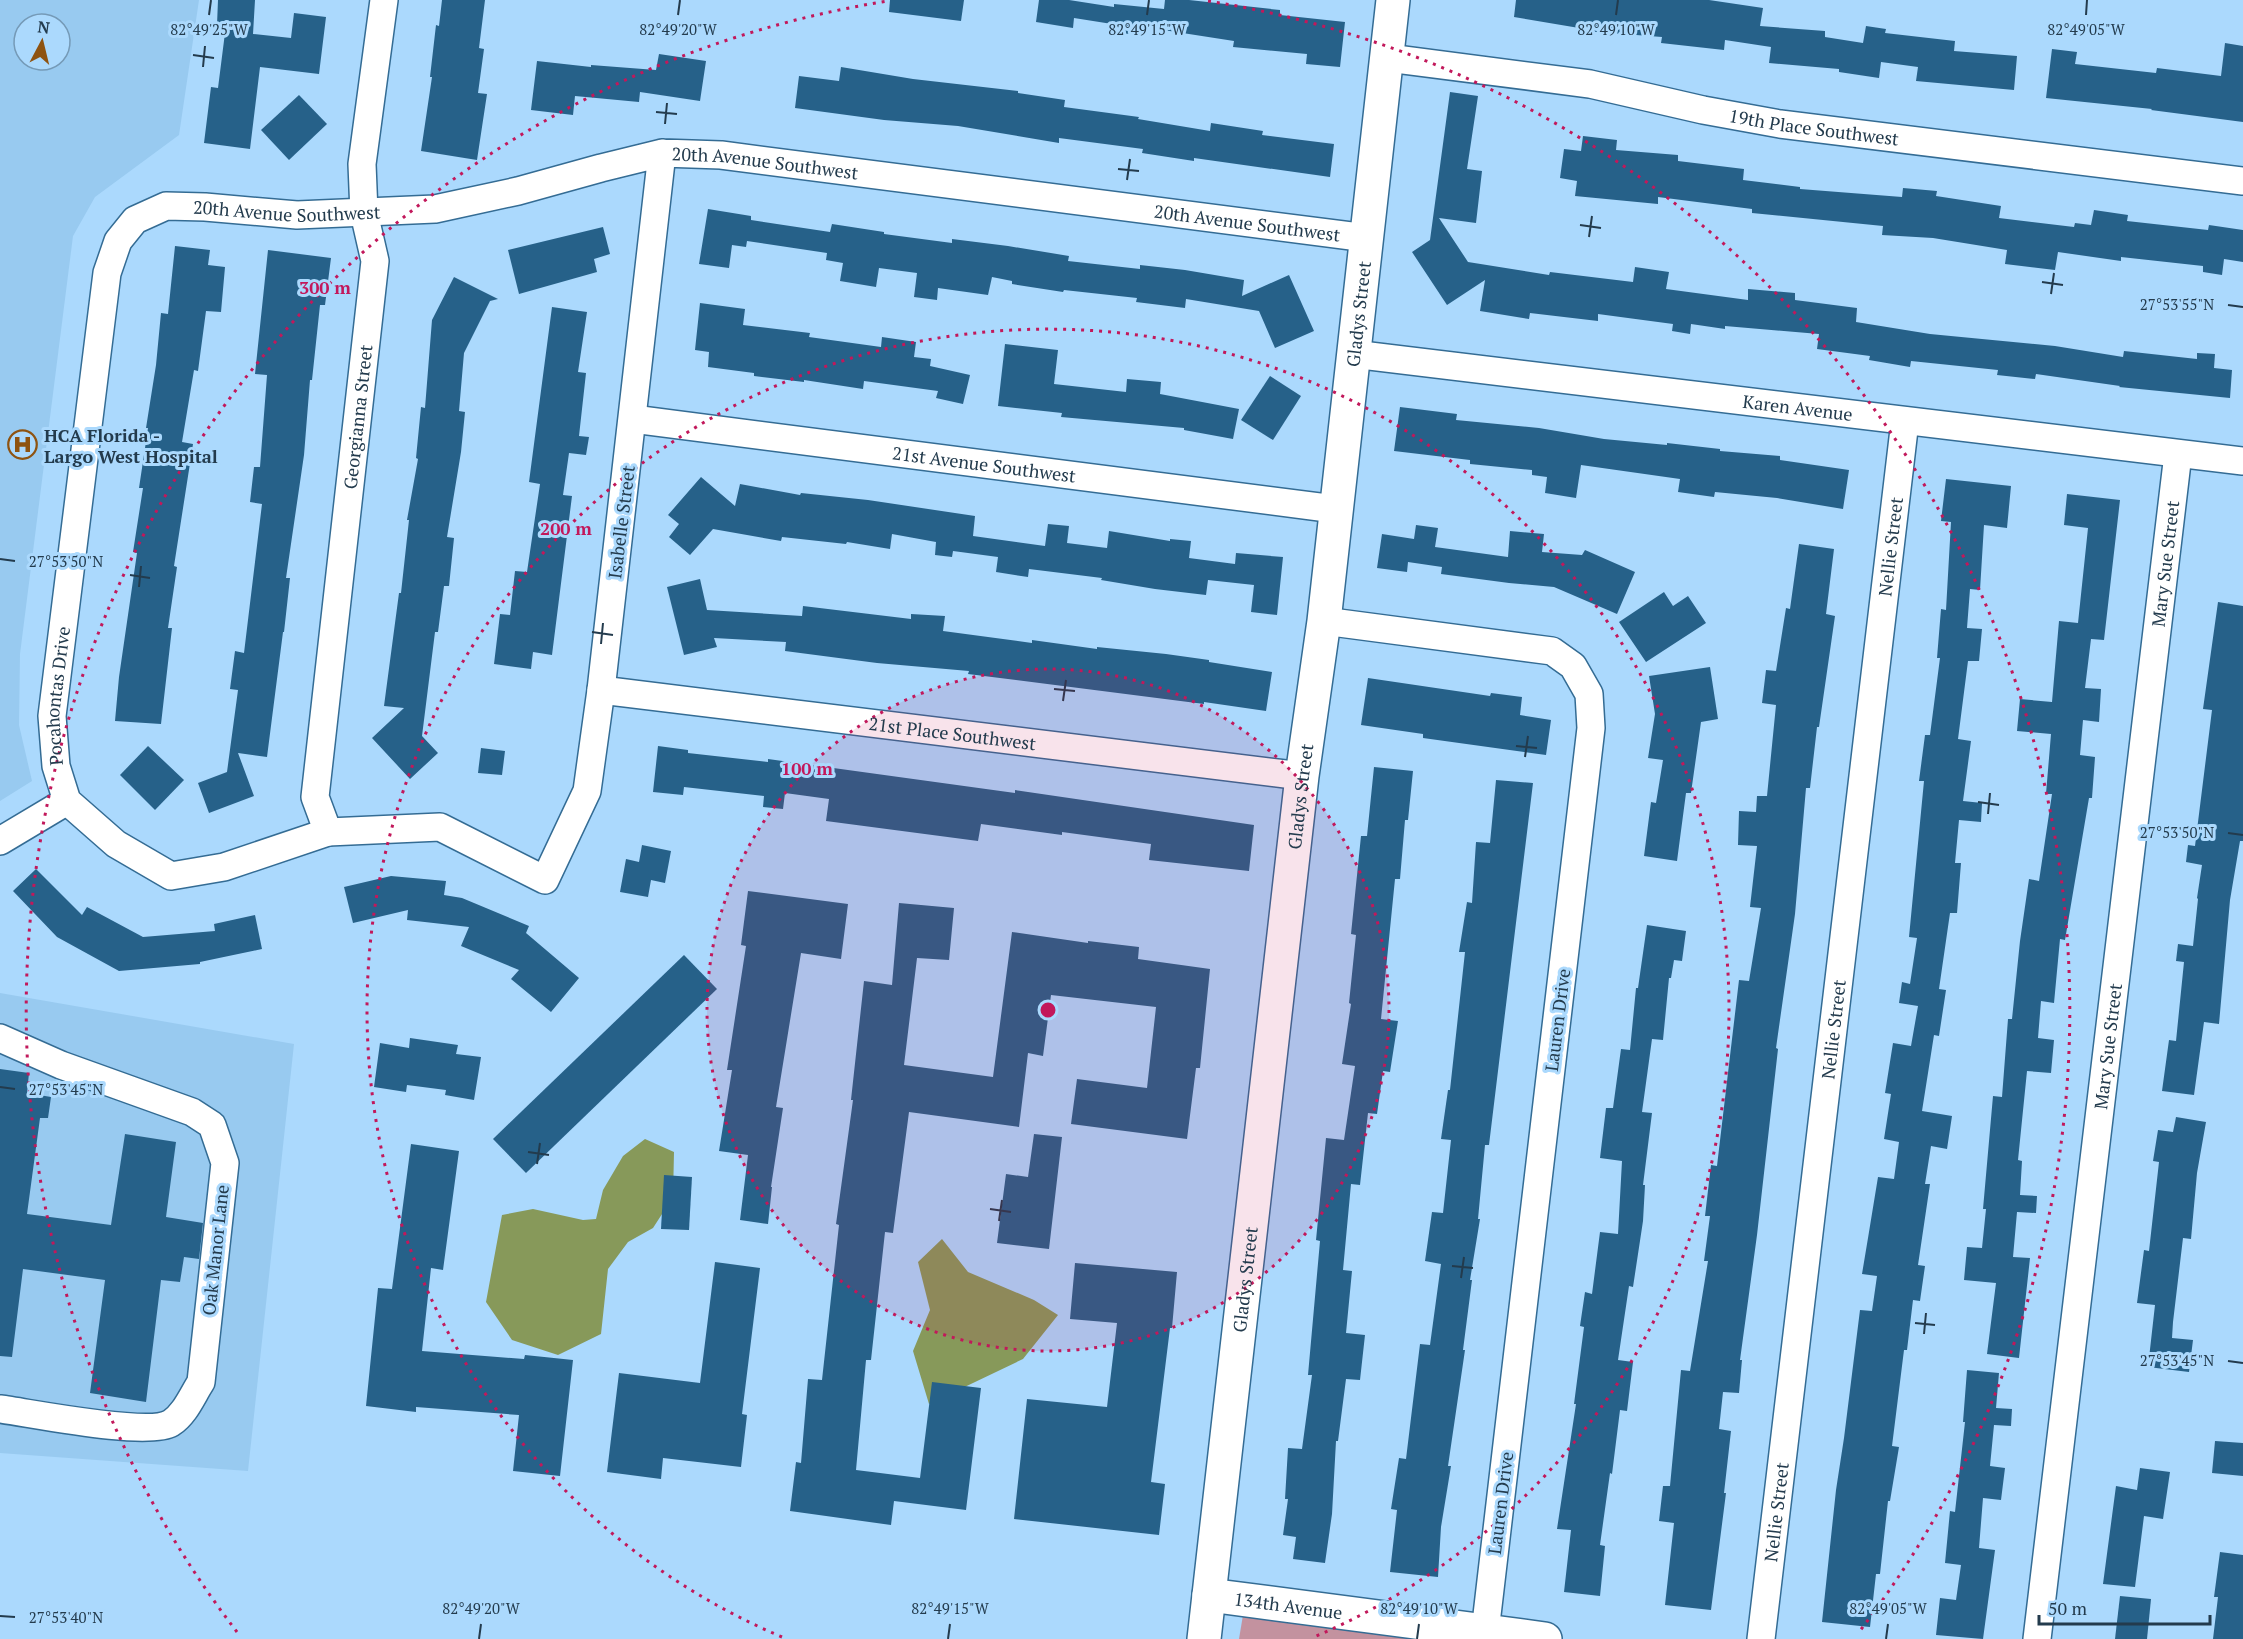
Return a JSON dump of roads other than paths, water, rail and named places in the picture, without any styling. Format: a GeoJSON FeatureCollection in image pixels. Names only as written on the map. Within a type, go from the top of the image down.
{"type":"FeatureCollection","features":[{"type":"Feature","properties":{"kind":"street","name":"Georgianna Street"},"geometry":{"type":"LineString","coordinates":[[328,832],[315,797],[375,261],[364,213],[362,164],[384,0]]}},
{"type":"Feature","properties":{"kind":"street","name":"Gladys Street"},"geometry":{"type":"LineString","coordinates":[[1204,1639],[1302,776],[1324,621],[1394,0]]}},
{"type":"Feature","properties":{"kind":"street","name":"19th Place Southwest"},"geometry":{"type":"LineString","coordinates":[[1388,58],[1590,84],[1703,110],[1780,124],[2243,181]]}},
{"type":"Feature","properties":{"kind":"street","name":"20th Avenue Southwest"},"geometry":{"type":"LineString","coordinates":[[166,206],[297,215],[435,209],[518,191],[662,153],[721,155],[1367,238]]}},
{"type":"Feature","properties":{"kind":"street","name":"Isabelle Street"},"geometry":{"type":"LineString","coordinates":[[328,832],[440,827],[545,880],[587,791],[633,419],[662,153]]}},
{"type":"Feature","properties":{"kind":"street","name":"Pocahontas Drive"},"geometry":{"type":"LineString","coordinates":[[67,801],[56,766],[52,717],[107,273],[118,241],[135,220],[166,206]]}},
{"type":"Feature","properties":{"kind":"street","name":"Karen Avenue"},"geometry":{"type":"LineString","coordinates":[[1353,354],[2243,461]]}},
{"type":"Feature","properties":{"kind":"street","name":"21st Avenue Southwest"},"geometry":{"type":"LineString","coordinates":[[633,419],[1335,509]]}},
{"type":"Feature","properties":{"kind":"street","name":"Nellie Street"},"geometry":{"type":"LineString","coordinates":[[1761,1639],[1905,421]]}},
{"type":"Feature","properties":{"kind":"street","name":"Mary Sue Street"},"geometry":{"type":"LineString","coordinates":[[2037,1639],[2178,453]]}},
{"type":"Feature","properties":{"kind":"street","name":"Lauren Drive"},"geometry":{"type":"LineString","coordinates":[[1324,621],[1552,651],[1574,666],[1589,694],[1591,728],[1485,1632]]}},
{"type":"Feature","properties":{"kind":"street","name":"21st Place Southwest"},"geometry":{"type":"LineString","coordinates":[[601,690],[1302,776]]}},
{"type":"Feature","properties":{"kind":"street"},"geometry":{"type":"LineString","coordinates":[[0,841],[67,801],[116,844],[171,876],[224,867],[328,832]]}},
{"type":"Feature","properties":{"kind":"street","name":"Oak Manor Lane"},"geometry":{"type":"LineString","coordinates":[[0,1038],[61,1065],[192,1112],[212,1125],[225,1163],[201,1382],[184,1411],[169,1424],[137,1428],[0,1409]]}},
{"type":"Feature","properties":{"kind":"street","name":"134th Avenue"},"geometry":{"type":"LineString","coordinates":[[1209,1595],[1545,1639]]}},
{"type":"Feature","properties":{"kind":"place","name":"HCA Florida - Largo West Hospital"},"geometry":{"type":"Point","coordinates":[23,445]}}]}
